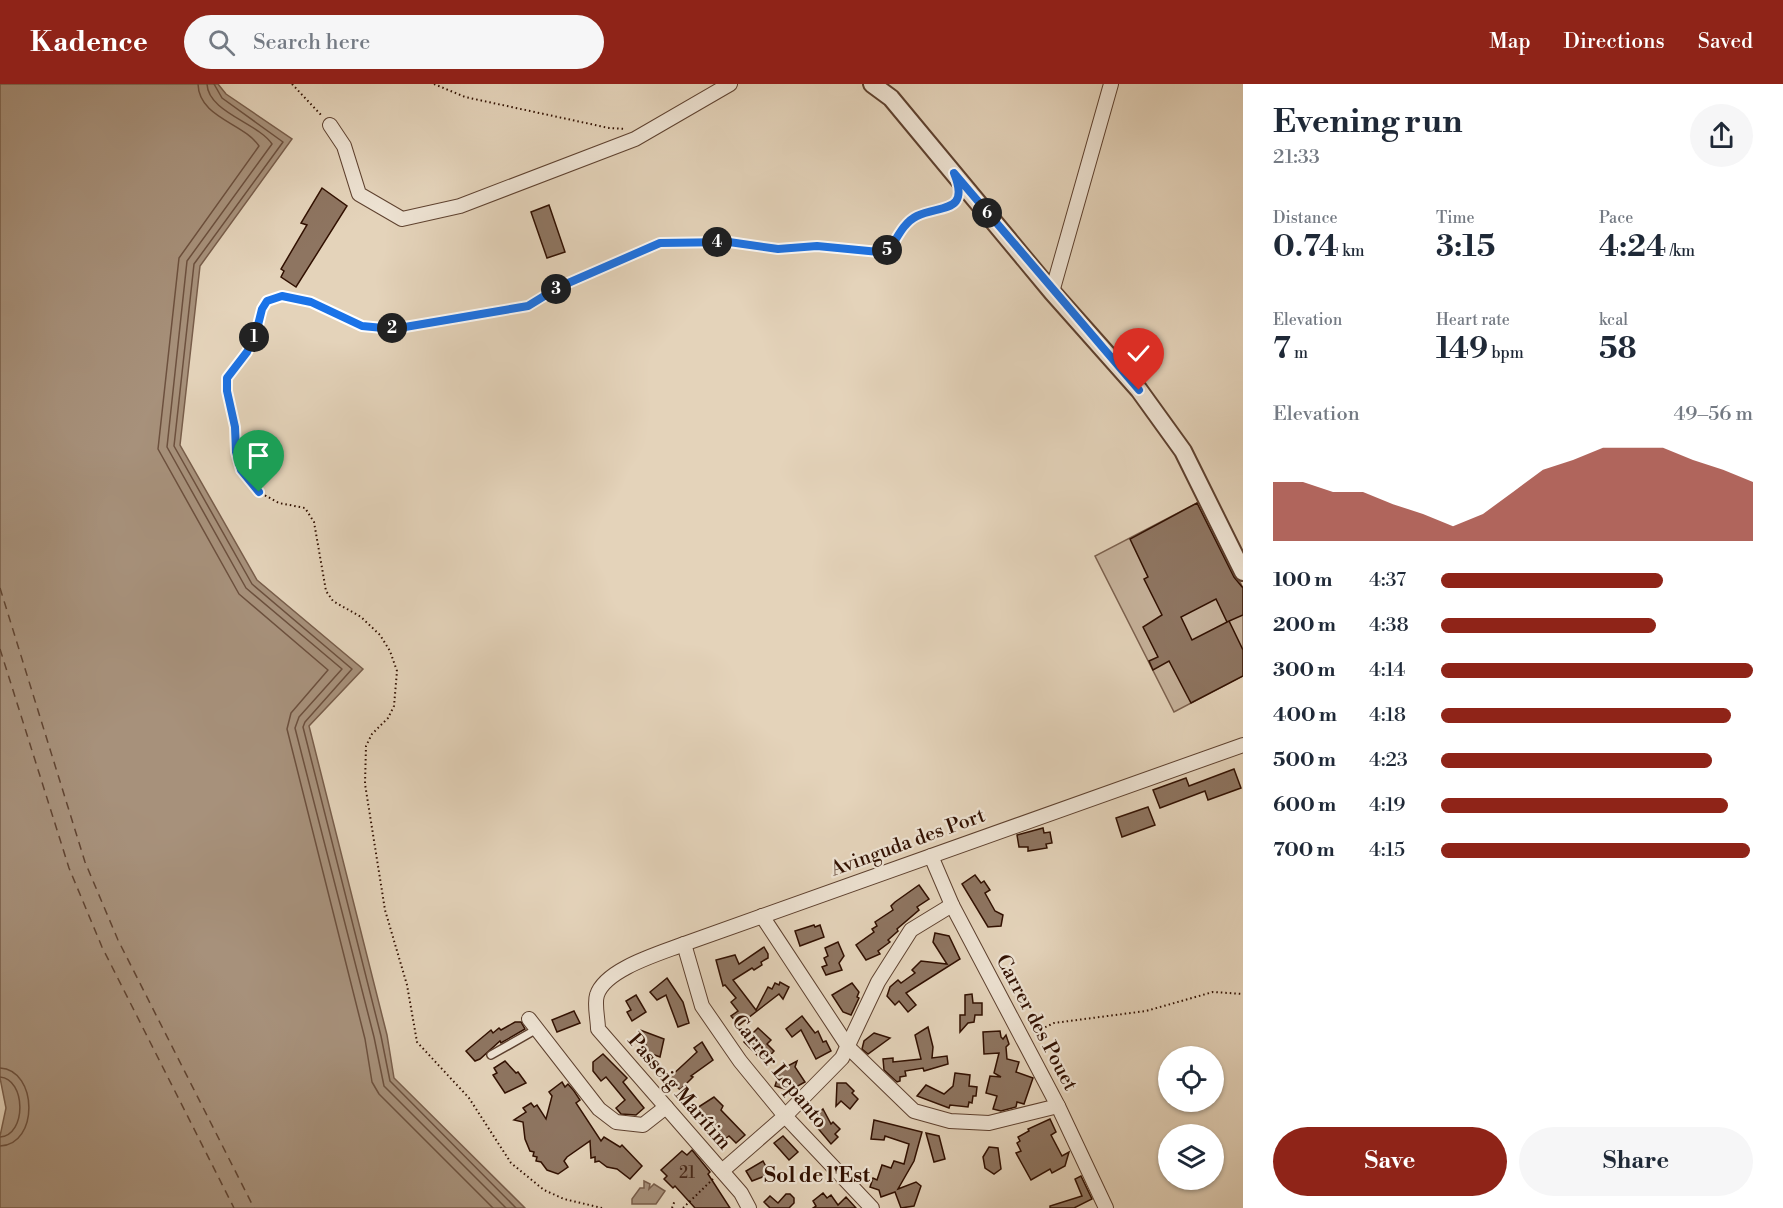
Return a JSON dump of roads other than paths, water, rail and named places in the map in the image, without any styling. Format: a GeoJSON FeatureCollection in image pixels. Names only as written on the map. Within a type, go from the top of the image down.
{"type":"FeatureCollection","features":[{"type":"Feature","properties":{"kind":"street"},"geometry":{"type":"LineString","coordinates":[[330,125],[344,146],[359,194],[402,219],[460,206],[635,139],[730,84]]}},
{"type":"Feature","properties":{"kind":"street"},"geometry":{"type":"LineString","coordinates":[[872,84],[891,98],[1052,292],[1139,390],[1183,451],[1243,572]]}},
{"type":"Feature","properties":{"kind":"street"},"geometry":{"type":"LineString","coordinates":[[1052,292],[1111,84]]}},
{"type":"Feature","properties":{"kind":"street","name":"Avinguda des Port"},"geometry":{"type":"LineString","coordinates":[[597,996],[609,978],[639,962],[684,944],[1243,745]]}},
{"type":"Feature","properties":{"kind":"street","name":"Carrer des Pouet"},"geometry":{"type":"LineString","coordinates":[[931,856],[952,905],[1058,1106],[1106,1208]]}},
{"type":"Feature","properties":{"kind":"street"},"geometry":{"type":"LineString","coordinates":[[722,1171],[785,1116],[849,1048],[878,982],[911,930],[952,905]]}},
{"type":"Feature","properties":{"kind":"street"},"geometry":{"type":"LineString","coordinates":[[762,916],[849,1048],[914,1111],[950,1121],[989,1123],[1058,1106]]}},
{"type":"Feature","properties":{"kind":"street","name":"Carrer Lepanto"},"geometry":{"type":"LineString","coordinates":[[684,944],[702,1006],[740,1061],[785,1116],[872,1208]]}},
{"type":"Feature","properties":{"kind":"street","name":"Passeig Marítim"},"geometry":{"type":"LineString","coordinates":[[597,996],[598,1029],[741,1193],[749,1208]]}},
{"type":"Feature","properties":{"kind":"street"},"geometry":{"type":"LineString","coordinates":[[533,1024],[599,1109],[616,1122],[643,1125],[666,1107]]}},
{"type":"Feature","properties":{"kind":"lane"},"geometry":{"type":"LineString","coordinates":[[491,1055],[533,1024]]}},
{"type":"Feature","properties":{"kind":"water"},"geometry":{"type":"Polygon","coordinates":[[[0,84],[218,84],[226,94],[292,139],[200,266],[180,445],[257,580],[363,669],[309,726],[387,1035],[394,1078],[525,1208],[0,1208],[0,1136],[6,1108],[0,1078],[0,84]]]}},
{"type":"Feature","properties":{"kind":"water"},"geometry":{"type":"Polygon","coordinates":[[[644,1181],[650,1184],[649,1189],[654,1184],[665,1191],[656,1204],[632,1204],[632,1199],[640,1188],[644,1188],[644,1181]]]}},
{"type":"Feature","properties":{"kind":"district","name":"Sol de l'Est"},"geometry":{"type":"Point","coordinates":[817,1176]}}]}
